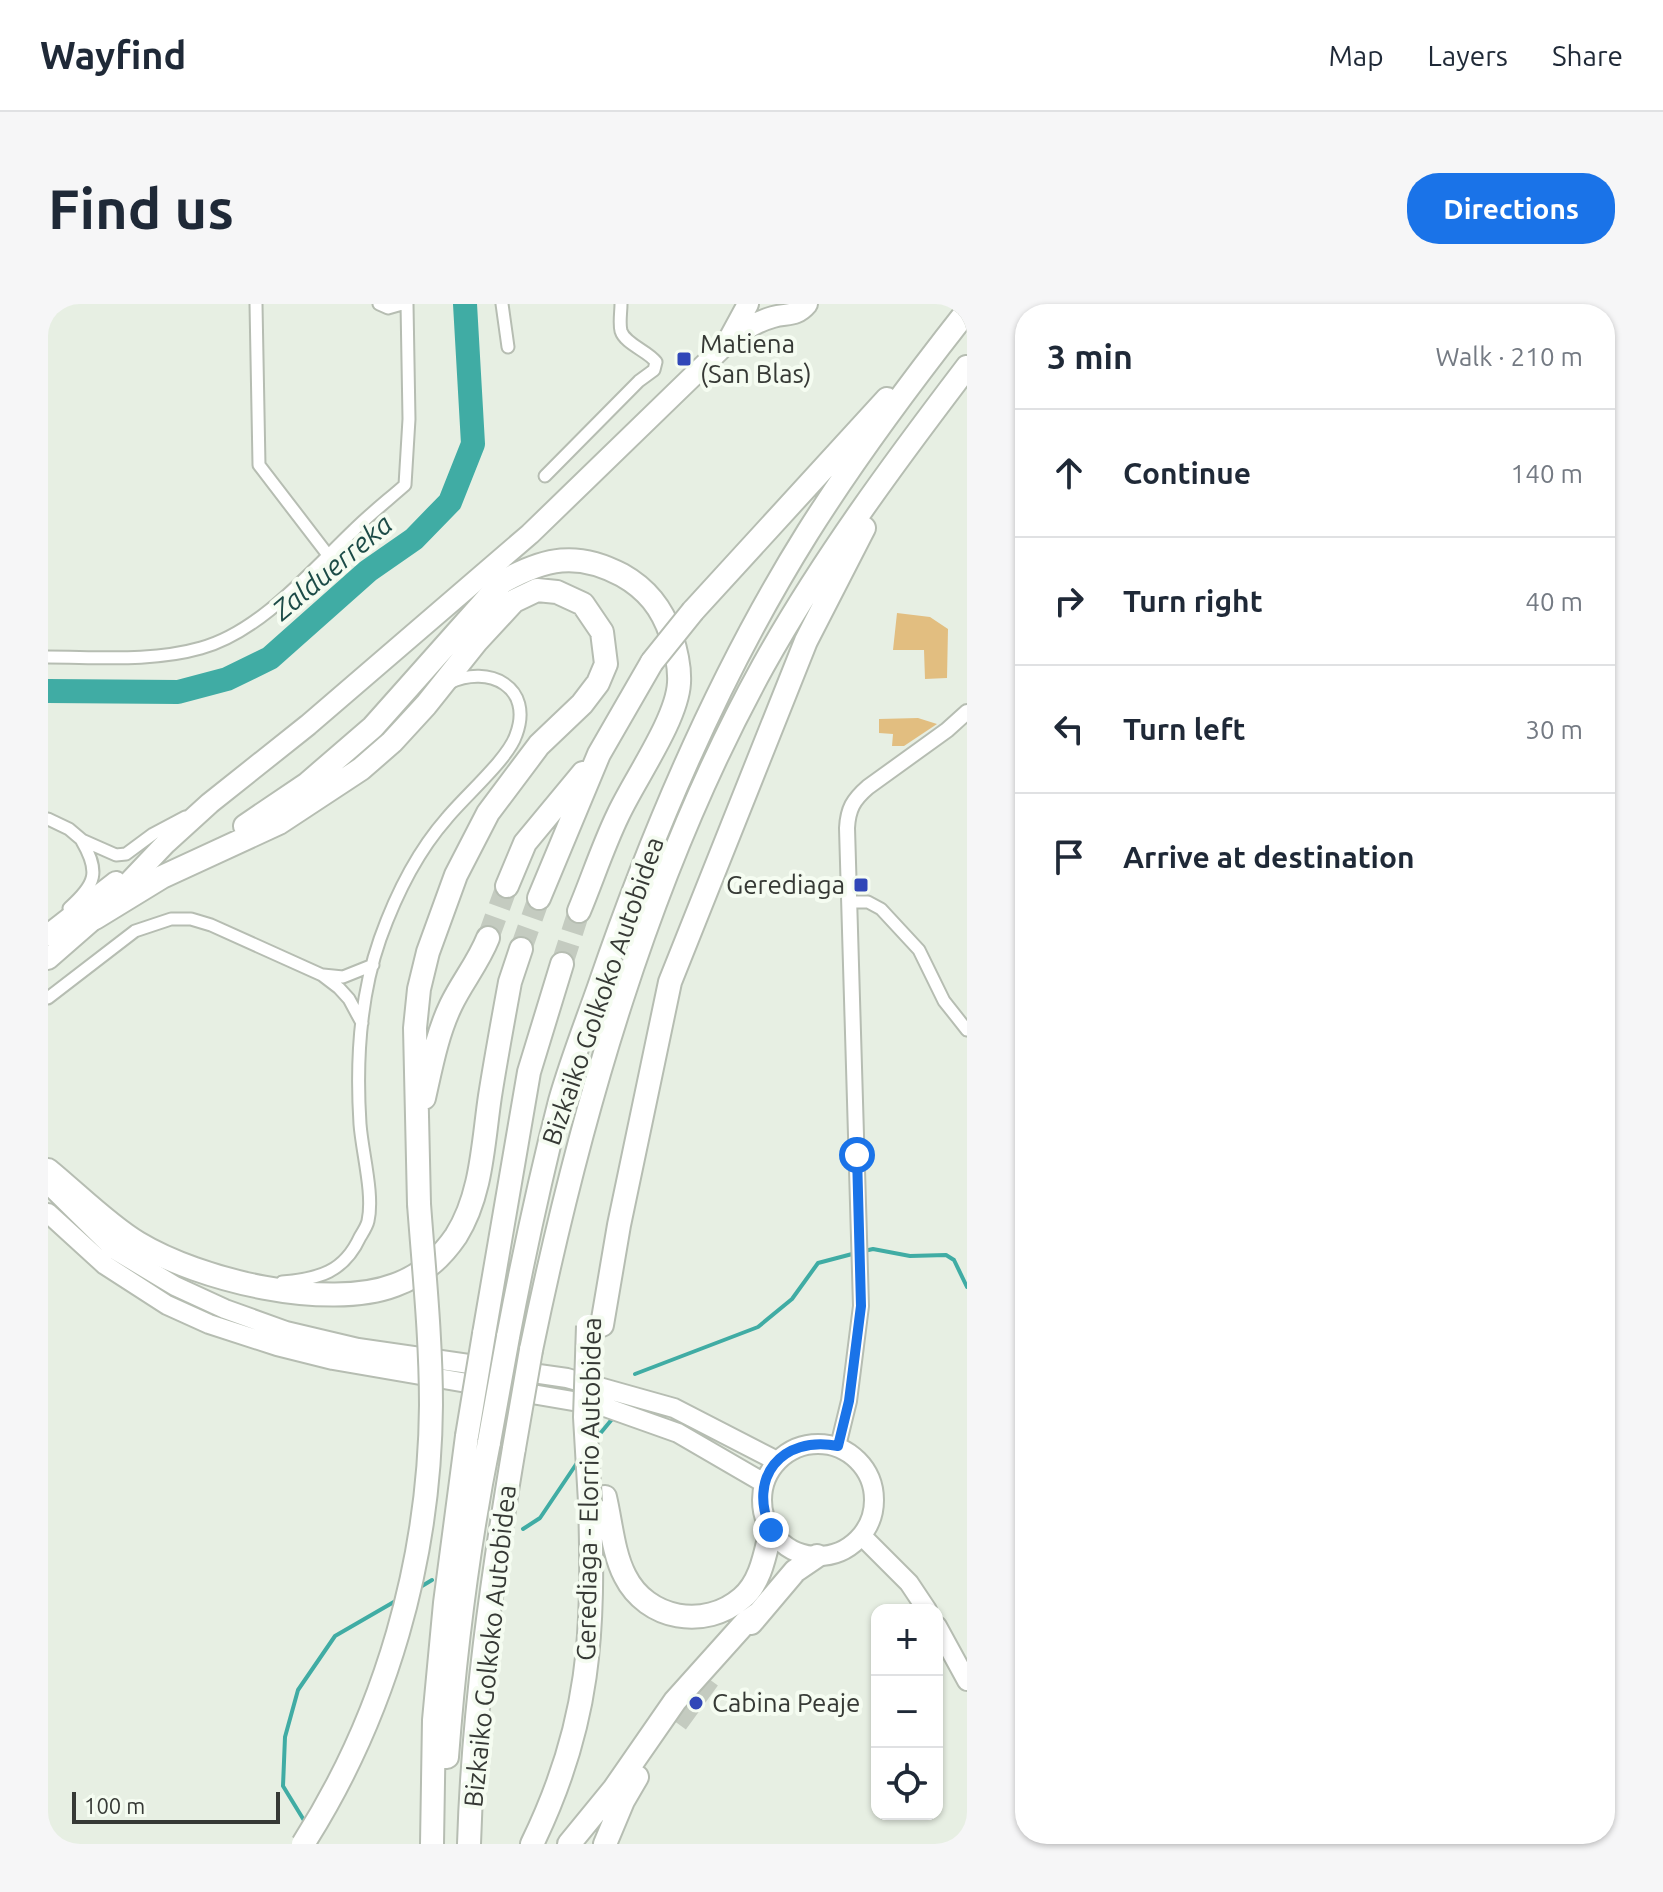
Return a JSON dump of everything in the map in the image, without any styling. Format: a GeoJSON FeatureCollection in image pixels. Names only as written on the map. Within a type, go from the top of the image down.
{"type":"FeatureCollection","features":[{"type":"Feature","properties":{"kind":"highway"},"geometry":{"type":"LineString","coordinates":[[727,343],[748,304]]}},
{"type":"Feature","properties":{"kind":"highway"},"geometry":{"type":"LineString","coordinates":[[48,959],[95,918],[166,843],[210,803],[308,725],[530,534],[742,330],[769,310],[793,315],[807,304]]}},
{"type":"Feature","properties":{"kind":"highway"},"geometry":{"type":"LineString","coordinates":[[539,898],[599,754],[652,662],[786,507],[963,317]]}},
{"type":"Feature","properties":{"kind":"highway","name":"Bizkaiko Golkoko Autobidea"},"geometry":{"type":"LineString","coordinates":[[442,1844],[454,1668],[474,1518],[508,1337],[561,1099],[616,939],[693,745],[808,532],[963,317]]}},
{"type":"Feature","properties":{"kind":"highway","name":"Bizkaiko Golkoko Autobidea"},"geometry":{"type":"LineString","coordinates":[[469,1844],[482,1667],[497,1549],[531,1350],[556,1231],[588,1113],[629,984],[699,796],[764,665],[849,526],[967,367]]}},
{"type":"Feature","properties":{"kind":"highway"},"geometry":{"type":"LineString","coordinates":[[771,1530],[754,1583],[743,1598],[720,1612],[681,1618],[659,1611],[641,1597],[625,1576],[598,1500],[595,1326],[670,982],[806,641],[872,514],[894,462]]}},
{"type":"Feature","properties":{"kind":"highway"},"geometry":{"type":"LineString","coordinates":[[95,918],[307,784],[373,727],[502,582],[538,564],[568,560],[599,564],[633,581],[652,597],[666,620],[677,655],[679,685],[668,719],[618,815],[579,911]]}},
{"type":"Feature","properties":{"kind":"highway"},"geometry":{"type":"LineString","coordinates":[[162,877],[279,823],[361,769],[392,742],[514,601],[537,590],[557,592],[583,604],[602,632],[606,664],[598,683],[582,704],[539,745],[488,813],[456,875],[428,952],[419,989],[415,1028],[419,1204],[430,1339],[431,1405],[419,1541],[409,1593],[380,1689],[337,1787],[303,1844]]}},
{"type":"Feature","properties":{"kind":"highway"},"geometry":{"type":"LineString","coordinates":[[507,886],[525,843],[599,754]]}},
{"type":"Feature","properties":{"kind":"highway"},"geometry":{"type":"LineString","coordinates":[[48,935],[166,843]]}},
{"type":"Feature","properties":{"kind":"highway"},"geometry":{"type":"LineString","coordinates":[[417,1147],[422,1107],[442,1028],[451,1004],[472,972],[488,938]]}},
{"type":"Feature","properties":{"kind":"highway"},"geometry":{"type":"LineString","coordinates":[[48,1170],[137,1242],[176,1261],[244,1283],[293,1292],[341,1295],[393,1286],[413,1277],[439,1257],[457,1235],[476,1194],[510,982],[521,949]]}},
{"type":"Feature","properties":{"kind":"highway"},"geometry":{"type":"LineString","coordinates":[[432,1844],[434,1720],[445,1603],[467,1436],[529,1072],[562,964]]}},
{"type":"Feature","properties":{"kind":"highway","name":"Gerediaga - Elorrio Autobidea"},"geometry":{"type":"LineString","coordinates":[[532,1844],[564,1772],[576,1730],[591,1619],[598,1500]]}},
{"type":"Feature","properties":{"kind":"highway"},"geometry":{"type":"LineString","coordinates":[[709,1679],[795,1571],[817,1556]]}},
{"type":"Feature","properties":{"kind":"highway"},"geometry":{"type":"LineString","coordinates":[[569,1844],[614,1789],[675,1701],[710,1659],[758,1614]]}},
{"type":"Feature","properties":{"kind":"highway"},"geometry":{"type":"LineString","coordinates":[[605,1844],[623,1801],[677,1723]]}},
{"type":"Feature","properties":{"kind":"main road"},"geometry":{"type":"LineString","coordinates":[[48,1184],[115,1250],[175,1286],[225,1309],[286,1331],[358,1348],[567,1378],[674,1408],[777,1461]]}},
{"type":"Feature","properties":{"kind":"main road"},"geometry":{"type":"LineString","coordinates":[[48,1213],[105,1265],[167,1305],[209,1324],[333,1360],[602,1406],[678,1433],[764,1483]]}},
{"type":"Feature","properties":{"kind":"main road"},"geometry":{"type":"LineString","coordinates":[[805,1444],[838,1446],[866,1468],[873,1484],[875,1502],[871,1520],[862,1536],[834,1554],[817,1556],[790,1549],[771,1530],[764,1516],[764,1483],[777,1461],[789,1451],[805,1444]]}},
{"type":"Feature","properties":{"kind":"main road"},"geometry":{"type":"LineString","coordinates":[[862,1536],[909,1583],[923,1604]]}},
{"type":"Feature","properties":{"kind":"main road"},"geometry":{"type":"LineString","coordinates":[[943,1637],[967,1681]]}},
{"type":"Feature","properties":{"kind":"street"},"geometry":{"type":"LineString","coordinates":[[256,304],[259,465],[328,555]]}},
{"type":"Feature","properties":{"kind":"street"},"geometry":{"type":"LineString","coordinates":[[48,657],[154,657],[200,649],[232,637],[284,598],[405,485],[409,419],[405,304],[388,308],[379,304]]}},
{"type":"Feature","properties":{"kind":"street"},"geometry":{"type":"LineString","coordinates":[[502,304],[508,347]]}},
{"type":"Feature","properties":{"kind":"street"},"geometry":{"type":"LineString","coordinates":[[545,476],[639,381],[654,370],[656,362],[651,355],[621,332],[621,304]]}},
{"type":"Feature","properties":{"kind":"street"},"geometry":{"type":"LineString","coordinates":[[244,1283],[305,1280],[338,1268],[354,1251],[368,1221],[367,1178],[360,1126],[358,1044],[373,965],[395,902],[417,861],[443,822],[508,751],[517,734],[520,714],[512,690],[486,675],[460,678],[442,687]]}},
{"type":"Feature","properties":{"kind":"street"},"geometry":{"type":"LineString","coordinates":[[838,1446],[855,1362],[861,1272],[848,809],[856,797],[967,712]]}},
{"type":"Feature","properties":{"kind":"street"},"geometry":{"type":"LineString","coordinates":[[48,819],[108,853],[126,854],[153,834],[210,803]]}},
{"type":"Feature","properties":{"kind":"street"},"geometry":{"type":"LineString","coordinates":[[48,929],[91,885],[94,872],[92,859],[82,840]]}},
{"type":"Feature","properties":{"kind":"street"},"geometry":{"type":"LineString","coordinates":[[849,902],[868,902],[881,909],[919,950],[944,1001],[967,1030]]}},
{"type":"Feature","properties":{"kind":"street"},"geometry":{"type":"LineString","coordinates":[[48,998],[135,931],[171,919],[191,919],[322,975],[349,999],[362,1023]]}},
{"type":"Feature","properties":{"kind":"street"},"geometry":{"type":"LineString","coordinates":[[322,975],[343,977],[373,965]]}},
{"type":"Feature","properties":{"kind":"shaded area"},"geometry":{"type":"Polygon","coordinates":[[[897,613],[930,617],[948,629],[947,678],[925,679],[924,650],[893,650],[897,613]]]}},
{"type":"Feature","properties":{"kind":"shaded area"},"geometry":{"type":"Polygon","coordinates":[[[918,718],[937,724],[904,746],[892,746],[893,734],[879,733],[879,719],[918,718]]]}},
{"type":"Feature","properties":{"kind":"waterway","name":"Zalduerreka"},"geometry":{"type":"LineString","coordinates":[[48,691],[178,692],[227,679],[270,658],[368,571],[414,539],[450,502],[473,444],[465,304]]}},
{"type":"Feature","properties":{"kind":"waterway"},"geometry":{"type":"LineString","coordinates":[[864,1251],[873,1249],[910,1256],[946,1255],[954,1260],[967,1287]]}},
{"type":"Feature","properties":{"kind":"waterway"},"geometry":{"type":"LineString","coordinates":[[635,1374],[758,1327],[792,1299],[818,1263],[856,1253]]}},
{"type":"Feature","properties":{"kind":"waterway"},"geometry":{"type":"LineString","coordinates":[[594,1441],[613,1418]]}},
{"type":"Feature","properties":{"kind":"waterway"},"geometry":{"type":"LineString","coordinates":[[523,1529],[540,1518],[579,1460]]}},
{"type":"Feature","properties":{"kind":"waterway"},"geometry":{"type":"LineString","coordinates":[[417,1589],[432,1580]]}},
{"type":"Feature","properties":{"kind":"waterway"},"geometry":{"type":"LineString","coordinates":[[305,1822],[283,1786],[285,1737],[298,1690],[335,1636],[399,1599]]}},
{"type":"Feature","properties":{"kind":"tunnel"},"geometry":{"type":"LineString","coordinates":[[488,938],[507,886]]}},
{"type":"Feature","properties":{"kind":"tunnel"},"geometry":{"type":"LineString","coordinates":[[521,949],[539,898]]}},
{"type":"Feature","properties":{"kind":"tunnel"},"geometry":{"type":"LineString","coordinates":[[562,964],[579,911]]}},
{"type":"Feature","properties":{"kind":"tunnel"},"geometry":{"type":"LineString","coordinates":[[677,1723],[709,1679]]}},
{"type":"Feature","properties":{"kind":"place","name":"Matiena (San Blas)"},"geometry":{"type":"Point","coordinates":[684,359]}},
{"type":"Feature","properties":{"kind":"place","name":"Gerediaga"},"geometry":{"type":"Point","coordinates":[861,885]}},
{"type":"Feature","properties":{"kind":"place","name":"Cabina Peaje"},"geometry":{"type":"Point","coordinates":[696,1703]}},
{"type":"Feature","properties":{"kind":"route"},"geometry":{"type":"LineString","coordinates":[[771,1530],[764,1516],[762,1500],[769,1472],[789,1451],[805,1444],[838,1446],[849,1401],[861,1306],[857,1155]]}}]}
